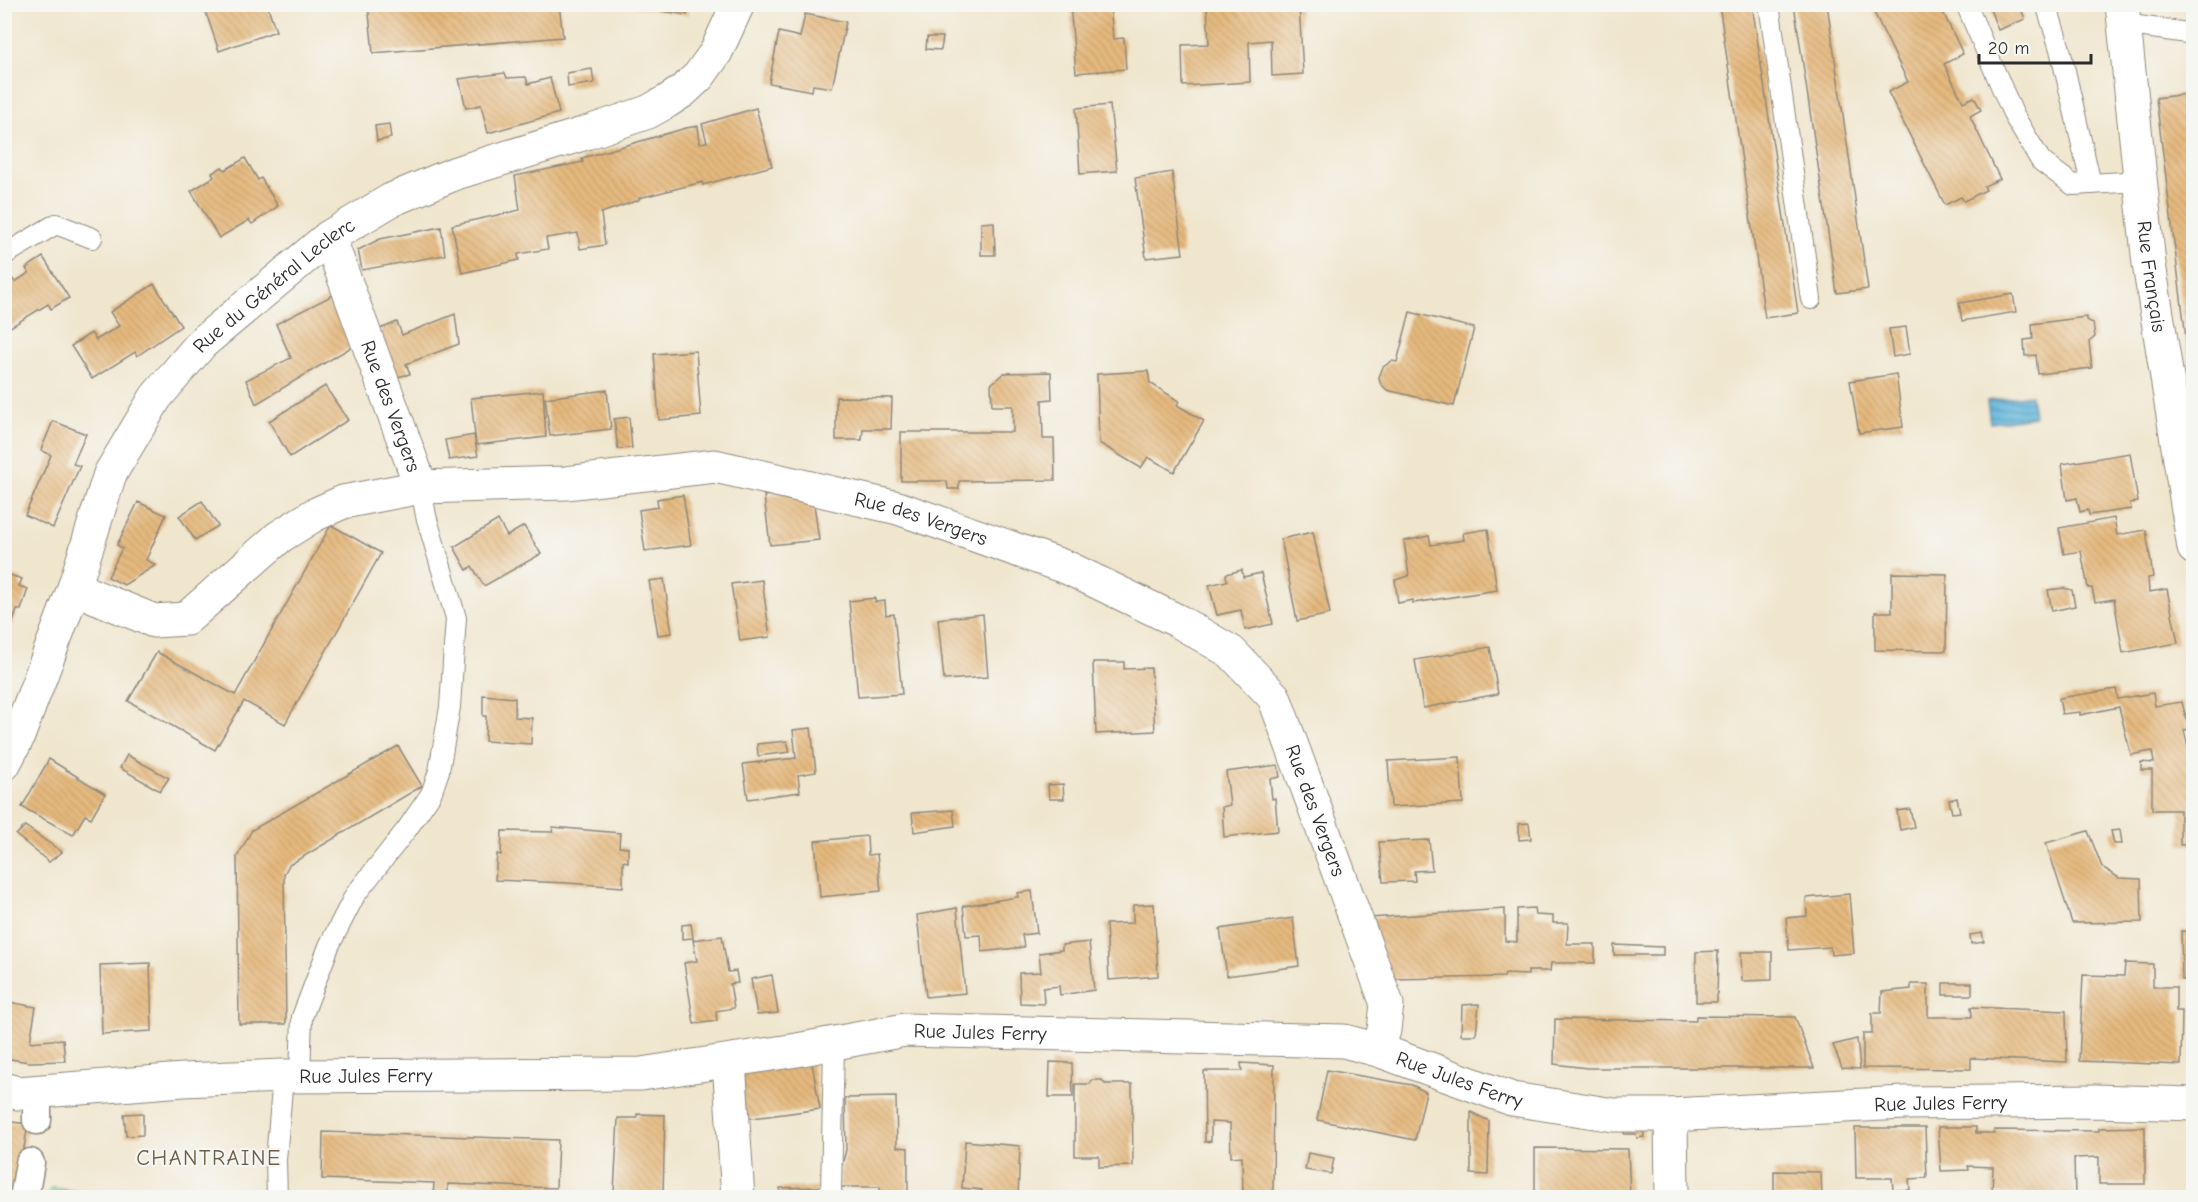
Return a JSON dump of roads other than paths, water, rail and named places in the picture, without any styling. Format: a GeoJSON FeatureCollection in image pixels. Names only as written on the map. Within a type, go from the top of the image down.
{"type":"FeatureCollection","features":[{"type":"Feature","properties":{"kind":"street","name":"Rue du Général Leclerc"},"geometry":{"type":"LineString","coordinates":[[4,764],[17,739],[74,588],[110,474],[156,397],[202,343],[329,237],[391,200],[456,173],[586,133],[648,112],[666,102],[683,91],[699,76],[716,52],[738,4]]}},
{"type":"Feature","properties":{"kind":"street","name":"Rue Français"},"geometry":{"type":"LineString","coordinates":[[2123,14],[2150,264],[2193,548]]}},
{"type":"Feature","properties":{"kind":"street","name":"Rue des Vergers"},"geometry":{"type":"LineString","coordinates":[[329,237],[421,487],[566,483],[716,466],[898,508],[1068,568],[1178,621],[1231,652],[1274,697],[1387,1004],[1384,1030],[1378,1050]]}},
{"type":"Feature","properties":{"kind":"street"},"geometry":{"type":"LineString","coordinates":[[74,588],[154,621],[186,619],[279,537],[314,515],[343,502],[421,487]]}},
{"type":"Feature","properties":{"kind":"street","name":"Rue Jules Ferry"},"geometry":{"type":"LineString","coordinates":[[4,1089],[17,1093],[37,1105],[183,1080],[291,1076],[641,1074],[834,1044],[905,1030],[1344,1041],[1378,1050],[1512,1100],[1614,1115],[1671,1115],[1904,1103],[2095,1101],[2193,1104]]}},
{"type":"Feature","properties":{"kind":"street"},"geometry":{"type":"LineString","coordinates":[[729,1061],[738,1197]]}},
{"type":"Feature","properties":{"kind":"street"},"geometry":{"type":"LineString","coordinates":[[1671,1115],[1672,1197]]}},
{"type":"Feature","properties":{"kind":"street"},"geometry":{"type":"LineString","coordinates":[[24,1197],[30,1163]]}},
{"type":"Feature","properties":{"kind":"lane"},"geometry":{"type":"LineString","coordinates":[[1768,4],[1811,299]]}},
{"type":"Feature","properties":{"kind":"lane"},"geometry":{"type":"LineString","coordinates":[[1966,4],[2014,116],[2042,161],[2073,185],[2141,181]]}},
{"type":"Feature","properties":{"kind":"lane"},"geometry":{"type":"LineString","coordinates":[[2046,4],[2060,49],[2091,184]]}},
{"type":"Feature","properties":{"kind":"lane"},"geometry":{"type":"LineString","coordinates":[[2123,14],[2193,34]]}},
{"type":"Feature","properties":{"kind":"lane"},"geometry":{"type":"LineString","coordinates":[[4,255],[56,224],[92,238]]}},
{"type":"Feature","properties":{"kind":"lane"},"geometry":{"type":"LineString","coordinates":[[277,1197],[276,1160],[302,1017],[329,946],[355,895],[432,794],[439,771],[450,707],[456,618],[426,516],[421,487]]}},
{"type":"Feature","properties":{"kind":"lane"},"geometry":{"type":"LineString","coordinates":[[834,1044],[831,1193],[834,1197]]}},
{"type":"Feature","properties":{"kind":"water"},"geometry":{"type":"Polygon","coordinates":[[[2031,395],[2034,417],[1990,423],[1987,401],[2031,395]]]}},
{"type":"Feature","properties":{"kind":"district","name":"CHANTRAINE"},"geometry":{"type":"Point","coordinates":[209,1158]}}]}
